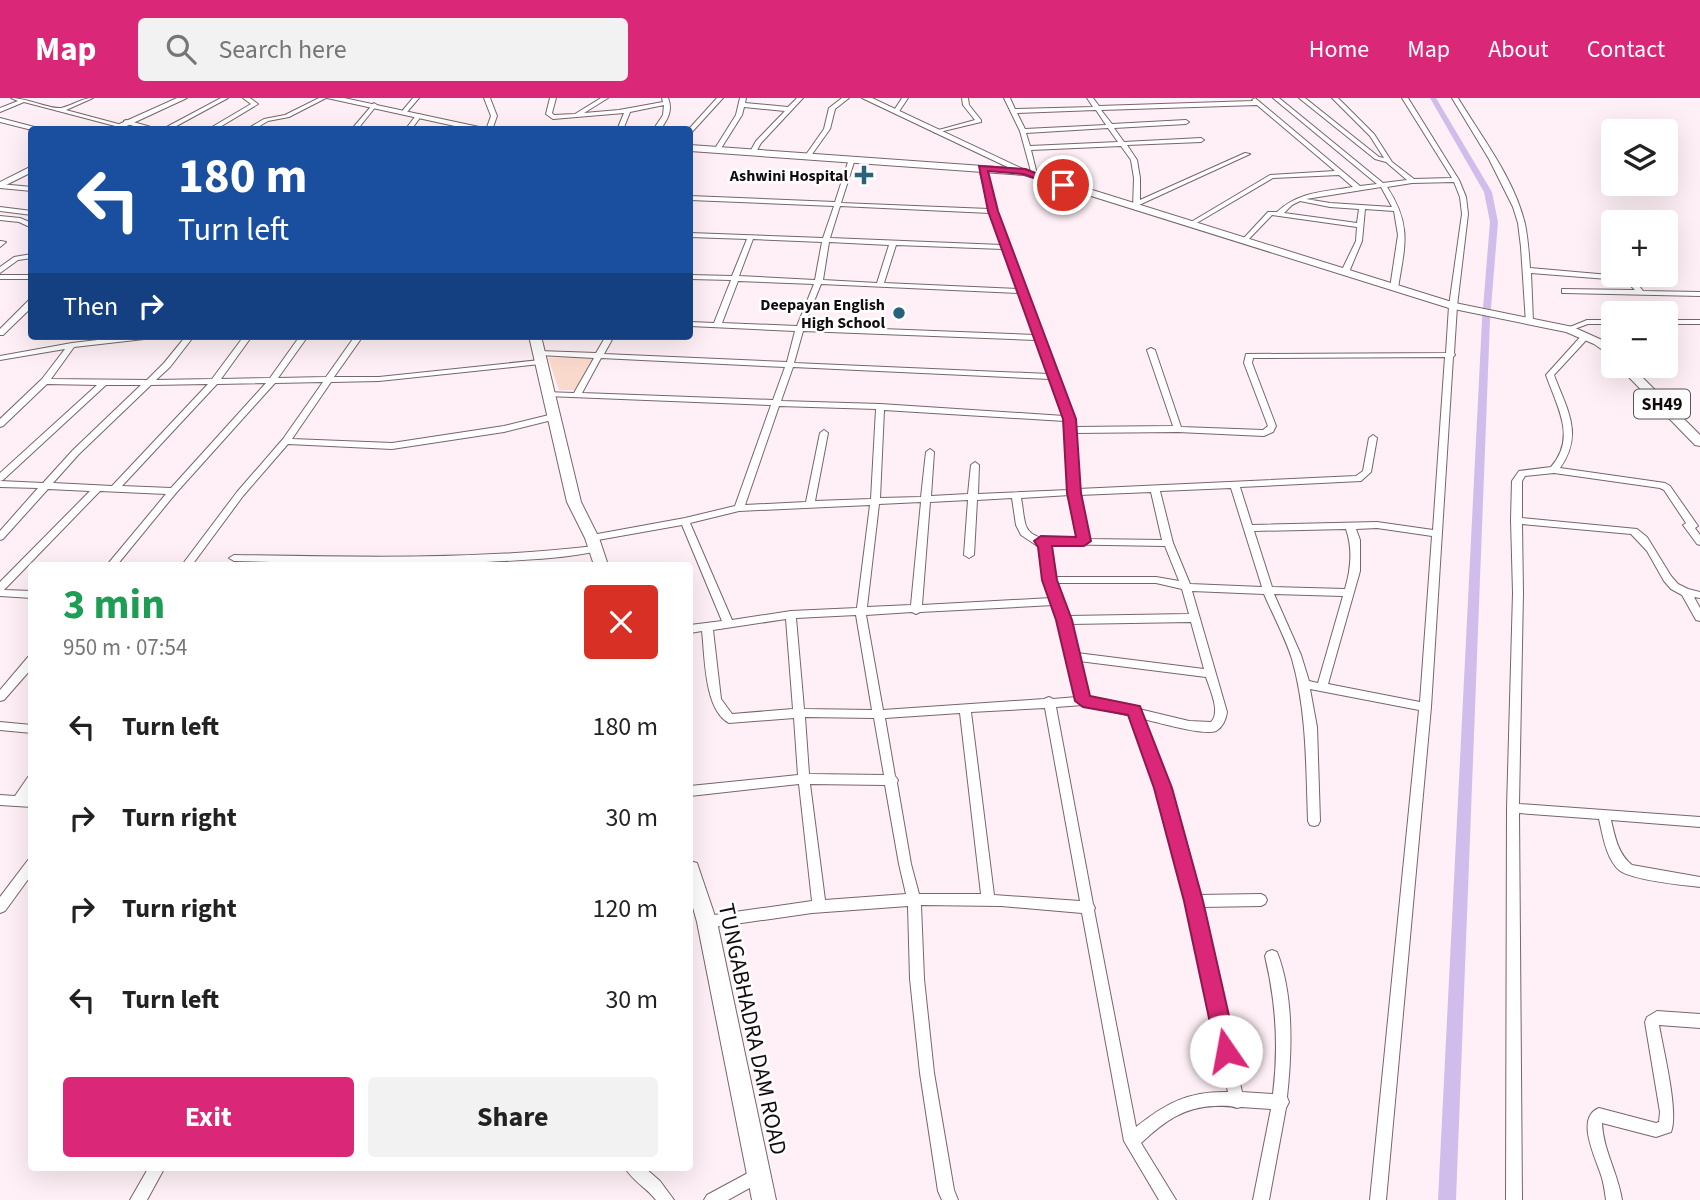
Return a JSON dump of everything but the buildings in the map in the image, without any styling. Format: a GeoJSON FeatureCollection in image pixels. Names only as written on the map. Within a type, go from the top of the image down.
{"type":"FeatureCollection","features":[{"type":"Feature","properties":{"kind":"main road"},"geometry":{"type":"LineString","coordinates":[[331,98],[419,114],[456,126]]}},
{"type":"Feature","properties":{"kind":"main road"},"geometry":{"type":"LineString","coordinates":[[693,148],[1029,173],[1457,307],[1569,329],[1586,335],[1601,346]]}},
{"type":"Feature","properties":{"kind":"main road"},"geometry":{"type":"LineString","coordinates":[[536,340],[574,502],[600,562]]}},
{"type":"Feature","properties":{"kind":"main road","name":"SH49"},"geometry":{"type":"LineString","coordinates":[[1636,378],[1700,442]]}},
{"type":"Feature","properties":{"kind":"main road","name":"TUNGABHADRA DAM ROAD"},"geometry":{"type":"LineString","coordinates":[[693,878],[707,922],[764,1200]]}},
{"type":"Feature","properties":{"kind":"street"},"geometry":{"type":"LineString","coordinates":[[14,98],[134,126]]}},
{"type":"Feature","properties":{"kind":"street"},"geometry":{"type":"LineString","coordinates":[[60,110],[90,98]]}},
{"type":"Feature","properties":{"kind":"street"},"geometry":{"type":"LineString","coordinates":[[119,126],[183,98]]}},
{"type":"Feature","properties":{"kind":"street"},"geometry":{"type":"LineString","coordinates":[[172,126],[225,98]]}},
{"type":"Feature","properties":{"kind":"street"},"geometry":{"type":"LineString","coordinates":[[217,126],[257,102],[246,98]]}},
{"type":"Feature","properties":{"kind":"street"},"geometry":{"type":"LineString","coordinates":[[255,126],[266,120],[287,116],[323,98]]}},
{"type":"Feature","properties":{"kind":"street"},"geometry":{"type":"LineString","coordinates":[[405,111],[416,98]]}},
{"type":"Feature","properties":{"kind":"street"},"geometry":{"type":"LineString","coordinates":[[487,98],[494,116],[490,126]]}},
{"type":"Feature","properties":{"kind":"street"},"geometry":{"type":"LineString","coordinates":[[553,98],[550,116],[628,110],[666,100],[668,115],[659,126]]}},
{"type":"Feature","properties":{"kind":"street"},"geometry":{"type":"LineString","coordinates":[[576,115],[605,98]]}},
{"type":"Feature","properties":{"kind":"street"},"geometry":{"type":"LineString","coordinates":[[642,107],[650,98]]}},
{"type":"Feature","properties":{"kind":"street"},"geometry":{"type":"LineString","coordinates":[[693,128],[720,98]]}},
{"type":"Feature","properties":{"kind":"street"},"geometry":{"type":"LineString","coordinates":[[753,152],[758,142],[800,98]]}},
{"type":"Feature","properties":{"kind":"street"},"geometry":{"type":"LineString","coordinates":[[808,156],[827,129],[832,108],[846,98]]}},
{"type":"Feature","properties":{"kind":"street"},"geometry":{"type":"LineString","coordinates":[[895,112],[905,98]]}},
{"type":"Feature","properties":{"kind":"street"},"geometry":{"type":"LineString","coordinates":[[937,132],[979,121],[966,105],[965,98]]}},
{"type":"Feature","properties":{"kind":"street"},"geometry":{"type":"LineString","coordinates":[[872,99],[937,132],[1029,173],[1029,148],[1007,98]]}},
{"type":"Feature","properties":{"kind":"street"},"geometry":{"type":"LineString","coordinates":[[1090,98],[1123,145],[1136,169],[1136,206],[1247,154]]}},
{"type":"Feature","properties":{"kind":"street"},"geometry":{"type":"LineString","coordinates":[[1276,98],[1383,186],[1402,217],[1403,229],[1394,288]]}},
{"type":"Feature","properties":{"kind":"street"},"geometry":{"type":"LineString","coordinates":[[1302,98],[1377,158],[1389,161]]}},
{"type":"Feature","properties":{"kind":"street"},"geometry":{"type":"LineString","coordinates":[[1335,98],[1372,135],[1389,161],[1412,181]]}},
{"type":"Feature","properties":{"kind":"street"},"geometry":{"type":"LineString","coordinates":[[1378,1200],[1425,707],[1451,355],[1465,214],[1463,197],[1456,180],[1405,98]]}},
{"type":"Feature","properties":{"kind":"street"},"geometry":{"type":"LineString","coordinates":[[1455,98],[1506,185],[1521,223],[1526,270],[1525,320]]}},
{"type":"Feature","properties":{"kind":"street"},"geometry":{"type":"LineString","coordinates":[[0,110],[27,99]]}},
{"type":"Feature","properties":{"kind":"street"},"geometry":{"type":"LineString","coordinates":[[1013,111],[1255,101],[1359,189]]}},
{"type":"Feature","properties":{"kind":"street"},"geometry":{"type":"LineString","coordinates":[[717,150],[743,102],[787,109]]}},
{"type":"Feature","properties":{"kind":"street"},"geometry":{"type":"LineString","coordinates":[[357,126],[374,105]]}},
{"type":"Feature","properties":{"kind":"street"},"geometry":{"type":"LineString","coordinates":[[622,126],[628,110]]}},
{"type":"Feature","properties":{"kind":"street"},"geometry":{"type":"LineString","coordinates":[[411,126],[419,114]]}},
{"type":"Feature","properties":{"kind":"street"},"geometry":{"type":"LineString","coordinates":[[0,120],[28,127]]}},
{"type":"Feature","properties":{"kind":"street"},"geometry":{"type":"LineString","coordinates":[[1023,131],[1186,122]]}},
{"type":"Feature","properties":{"kind":"street"},"geometry":{"type":"LineString","coordinates":[[1294,136],[1341,131]]}},
{"type":"Feature","properties":{"kind":"street"},"geometry":{"type":"LineString","coordinates":[[1029,148],[1201,140]]}},
{"type":"Feature","properties":{"kind":"street"},"geometry":{"type":"LineString","coordinates":[[739,508],[818,280],[836,204],[852,159]]}},
{"type":"Feature","properties":{"kind":"street"},"geometry":{"type":"LineString","coordinates":[[982,168],[993,211],[1069,419],[1074,493],[1084,541]]}},
{"type":"Feature","properties":{"kind":"street"},"geometry":{"type":"LineString","coordinates":[[0,186],[28,170]]}},
{"type":"Feature","properties":{"kind":"street"},"geometry":{"type":"LineString","coordinates":[[1193,223],[1272,176],[1341,173]]}},
{"type":"Feature","properties":{"kind":"street"},"geometry":{"type":"LineString","coordinates":[[1279,214],[1299,199],[1412,181],[1456,180]]}},
{"type":"Feature","properties":{"kind":"street"},"geometry":{"type":"LineString","coordinates":[[0,186],[28,189]]}},
{"type":"Feature","properties":{"kind":"street"},"geometry":{"type":"LineString","coordinates":[[693,198],[993,211]]}},
{"type":"Feature","properties":{"kind":"street"},"geometry":{"type":"LineString","coordinates":[[1299,199],[1396,209]]}},
{"type":"Feature","properties":{"kind":"street"},"geometry":{"type":"LineString","coordinates":[[1345,272],[1359,242],[1362,207]]}},
{"type":"Feature","properties":{"kind":"street"},"geometry":{"type":"LineString","coordinates":[[1,210],[28,213]]}},
{"type":"Feature","properties":{"kind":"street"},"geometry":{"type":"LineString","coordinates":[[1245,240],[1267,215],[1279,214],[1361,226]]}},
{"type":"Feature","properties":{"kind":"street"},"geometry":{"type":"LineString","coordinates":[[0,218],[20,220],[28,224]]}},
{"type":"Feature","properties":{"kind":"street"},"geometry":{"type":"LineString","coordinates":[[693,235],[1007,247]]}},
{"type":"Feature","properties":{"kind":"street"},"geometry":{"type":"LineString","coordinates":[[717,325],[751,237]]}},
{"type":"Feature","properties":{"kind":"street"},"geometry":{"type":"LineString","coordinates":[[880,285],[893,242]]}},
{"type":"Feature","properties":{"kind":"street"},"geometry":{"type":"LineString","coordinates":[[0,271],[16,258],[28,256]]}},
{"type":"Feature","properties":{"kind":"street"},"geometry":{"type":"LineString","coordinates":[[1526,270],[1621,278],[1631,281],[1640,292]]}},
{"type":"Feature","properties":{"kind":"street"},"geometry":{"type":"LineString","coordinates":[[0,277],[28,277]]}},
{"type":"Feature","properties":{"kind":"street"},"geometry":{"type":"LineString","coordinates":[[693,277],[818,280],[1023,291]]}},
{"type":"Feature","properties":{"kind":"street"},"geometry":{"type":"LineString","coordinates":[[1565,291],[1700,294]]}},
{"type":"Feature","properties":{"kind":"street"},"geometry":{"type":"LineString","coordinates":[[0,333],[28,306]]}},
{"type":"Feature","properties":{"kind":"street"},"geometry":{"type":"LineString","coordinates":[[19,314],[28,314]]}},
{"type":"Feature","properties":{"kind":"street"},"geometry":{"type":"LineString","coordinates":[[1569,329],[1587,322],[1601,322]]}},
{"type":"Feature","properties":{"kind":"street"},"geometry":{"type":"LineString","coordinates":[[1678,322],[1700,322]]}},
{"type":"Feature","properties":{"kind":"street"},"geometry":{"type":"LineString","coordinates":[[693,324],[1039,338]]}},
{"type":"Feature","properties":{"kind":"street"},"geometry":{"type":"LineString","coordinates":[[1554,470],[1562,458],[1570,435],[1550,375],[1569,358],[1586,335]]}},
{"type":"Feature","properties":{"kind":"street"},"geometry":{"type":"LineString","coordinates":[[0,358],[103,340]]}},
{"type":"Feature","properties":{"kind":"street"},"geometry":{"type":"LineString","coordinates":[[0,537],[76,452],[167,365],[187,340]]}},
{"type":"Feature","properties":{"kind":"street"},"geometry":{"type":"LineString","coordinates":[[114,489],[215,381],[245,340]]}},
{"type":"Feature","properties":{"kind":"street"},"geometry":{"type":"LineString","coordinates":[[114,562],[173,491],[272,382],[301,340]]}},
{"type":"Feature","properties":{"kind":"street"},"geometry":{"type":"LineString","coordinates":[[189,562],[240,495],[286,441],[356,340]]}},
{"type":"Feature","properties":{"kind":"street"},"geometry":{"type":"LineString","coordinates":[[577,394],[608,340]]}},
{"type":"Feature","properties":{"kind":"street"},"geometry":{"type":"LineString","coordinates":[[0,424],[45,381],[72,345]]}},
{"type":"Feature","properties":{"kind":"street"},"geometry":{"type":"LineString","coordinates":[[1151,350],[1178,429]]}},
{"type":"Feature","properties":{"kind":"street"},"geometry":{"type":"LineString","coordinates":[[45,381],[149,383],[379,379],[539,357],[600,354],[1054,377]]}},
{"type":"Feature","properties":{"kind":"street"},"geometry":{"type":"LineString","coordinates":[[1069,430],[1178,429],[1264,433],[1272,426],[1248,363],[1249,355],[1451,355]]}},
{"type":"Feature","properties":{"kind":"street"},"geometry":{"type":"LineString","coordinates":[[0,478],[104,383]]}},
{"type":"Feature","properties":{"kind":"street"},"geometry":{"type":"LineString","coordinates":[[547,394],[880,407],[1069,419]]}},
{"type":"Feature","properties":{"kind":"street"},"geometry":{"type":"LineString","coordinates":[[880,407],[875,502],[861,612],[905,864],[914,900],[917,979],[928,1073],[946,1191],[950,1200]]}},
{"type":"Feature","properties":{"kind":"street"},"geometry":{"type":"LineString","coordinates":[[286,441],[347,446],[392,446],[504,429],[553,417]]}},
{"type":"Feature","properties":{"kind":"street"},"geometry":{"type":"LineString","coordinates":[[810,503],[824,433]]}},
{"type":"Feature","properties":{"kind":"street"},"geometry":{"type":"LineString","coordinates":[[234,558],[533,561],[594,543],[739,508],[1362,478],[1367,472],[1373,438]]}},
{"type":"Feature","properties":{"kind":"street"},"geometry":{"type":"LineString","coordinates":[[916,610],[930,452]]}},
{"type":"Feature","properties":{"kind":"street"},"geometry":{"type":"LineString","coordinates":[[969,555],[975,465]]}},
{"type":"Feature","properties":{"kind":"street"},"geometry":{"type":"LineString","coordinates":[[1514,1200],[1513,808],[1518,593],[1516,520],[1519,476],[1522,473],[1554,470],[1662,485],[1667,488],[1700,542]]}},
{"type":"Feature","properties":{"kind":"street"},"geometry":{"type":"LineString","coordinates":[[0,484],[173,491]]}},
{"type":"Feature","properties":{"kind":"street"},"geometry":{"type":"LineString","coordinates":[[1235,485],[1268,591],[1296,655],[1304,684],[1311,727],[1314,821]]}},
{"type":"Feature","properties":{"kind":"street"},"geometry":{"type":"LineString","coordinates":[[0,591],[97,489]]}},
{"type":"Feature","properties":{"kind":"street"},"geometry":{"type":"LineString","coordinates":[[707,626],[716,700],[729,719],[800,713],[880,714],[1049,701],[1083,701],[1134,710],[1189,725],[1213,727],[1222,712],[1186,586],[1168,543],[1155,490]]}},
{"type":"Feature","properties":{"kind":"street"},"geometry":{"type":"LineString","coordinates":[[1016,494],[1021,525],[1026,535],[1041,541],[1168,543]]}},
{"type":"Feature","properties":{"kind":"street"},"geometry":{"type":"LineString","coordinates":[[1516,520],[1634,531],[1644,540],[1670,584],[1687,594],[1700,595]]}},
{"type":"Feature","properties":{"kind":"street"},"geometry":{"type":"LineString","coordinates":[[685,521],[728,623]]}},
{"type":"Feature","properties":{"kind":"street"},"geometry":{"type":"LineString","coordinates":[[1322,686],[1357,560],[1350,526]]}},
{"type":"Feature","properties":{"kind":"street"},"geometry":{"type":"LineString","coordinates":[[1248,528],[1393,526],[1438,534]]}},
{"type":"Feature","properties":{"kind":"street"},"geometry":{"type":"LineString","coordinates":[[1041,541],[1045,547],[1049,580],[1064,620],[1083,701]]}},
{"type":"Feature","properties":{"kind":"street"},"geometry":{"type":"LineString","coordinates":[[1049,580],[1156,580],[1186,586],[1347,593]]}},
{"type":"Feature","properties":{"kind":"street"},"geometry":{"type":"LineString","coordinates":[[0,591],[28,595]]}},
{"type":"Feature","properties":{"kind":"street"},"geometry":{"type":"LineString","coordinates":[[1687,594],[1700,617]]}},
{"type":"Feature","properties":{"kind":"street"},"geometry":{"type":"LineString","coordinates":[[693,628],[791,615],[1057,601]]}},
{"type":"Feature","properties":{"kind":"street"},"geometry":{"type":"LineString","coordinates":[[791,615],[804,779],[819,907]]}},
{"type":"Feature","properties":{"kind":"street"},"geometry":{"type":"LineString","coordinates":[[1064,620],[1194,618]]}},
{"type":"Feature","properties":{"kind":"street"},"geometry":{"type":"LineString","coordinates":[[1073,656],[1210,674]]}},
{"type":"Feature","properties":{"kind":"street"},"geometry":{"type":"LineString","coordinates":[[0,697],[28,665]]}},
{"type":"Feature","properties":{"kind":"street"},"geometry":{"type":"LineString","coordinates":[[1304,684],[1425,707]]}},
{"type":"Feature","properties":{"kind":"street"},"geometry":{"type":"LineString","coordinates":[[1049,701],[1131,1141],[1168,1200]]}},
{"type":"Feature","properties":{"kind":"street"},"geometry":{"type":"LineString","coordinates":[[965,708],[988,900]]}},
{"type":"Feature","properties":{"kind":"street"},"geometry":{"type":"LineString","coordinates":[[1134,710],[1163,788],[1193,901],[1237,1101]]}},
{"type":"Feature","properties":{"kind":"street"},"geometry":{"type":"LineString","coordinates":[[0,726],[28,729]]}},
{"type":"Feature","properties":{"kind":"street"},"geometry":{"type":"LineString","coordinates":[[693,791],[804,779],[892,780]]}},
{"type":"Feature","properties":{"kind":"street"},"geometry":{"type":"LineString","coordinates":[[18,802],[28,786]]}},
{"type":"Feature","properties":{"kind":"street"},"geometry":{"type":"LineString","coordinates":[[0,800],[28,802]]}},
{"type":"Feature","properties":{"kind":"street"},"geometry":{"type":"LineString","coordinates":[[1513,808],[1700,822]]}},
{"type":"Feature","properties":{"kind":"street"},"geometry":{"type":"LineString","coordinates":[[1603,814],[1616,859],[1622,866],[1629,870],[1700,882]]}},
{"type":"Feature","properties":{"kind":"street"},"geometry":{"type":"LineString","coordinates":[[0,907],[28,869]]}},
{"type":"Feature","properties":{"kind":"street"},"geometry":{"type":"LineString","coordinates":[[707,922],[819,907],[914,900],[988,900],[1089,908]]}},
{"type":"Feature","properties":{"kind":"street"},"geometry":{"type":"LineString","coordinates":[[1193,901],[1261,900]]}},
{"type":"Feature","properties":{"kind":"street"},"geometry":{"type":"LineString","coordinates":[[1261,1200],[1282,1102],[1283,1009],[1272,956]]}},
{"type":"Feature","properties":{"kind":"street"},"geometry":{"type":"LineString","coordinates":[[1614,1200],[1610,1175],[1598,1152],[1595,1120],[1599,1115],[1606,1116],[1663,1130],[1668,1122],[1667,1112],[1652,1022],[1657,1018],[1700,1021]]}},
{"type":"Feature","properties":{"kind":"street"},"geometry":{"type":"LineString","coordinates":[[1131,1141],[1151,1124],[1184,1104],[1200,1100],[1282,1102]]}},
{"type":"Feature","properties":{"kind":"street"},"geometry":{"type":"LineString","coordinates":[[138,1200],[156,1171]]}},
{"type":"Feature","properties":{"kind":"street"},"geometry":{"type":"LineString","coordinates":[[637,1171],[655,1186],[666,1200]]}},
{"type":"Feature","properties":{"kind":"street"},"geometry":{"type":"LineString","coordinates":[[712,1200],[760,1175]]}},
{"type":"Feature","properties":{"kind":"shaded area"},"geometry":{"type":"Polygon","coordinates":[[[594,356],[575,390],[559,390],[548,358],[594,356]]]}},
{"type":"Feature","properties":{"kind":"waterway"},"geometry":{"type":"LineString","coordinates":[[1433,98],[1488,192],[1494,222],[1486,320],[1447,1200]]}},
{"type":"Feature","properties":{"kind":"place","name":"Ashwini Hospital"},"geometry":{"type":"Point","coordinates":[864,175]}},
{"type":"Feature","properties":{"kind":"place","name":"Deepayan English High School"},"geometry":{"type":"Point","coordinates":[899,313]}},
{"type":"Feature","properties":{"kind":"route"},"geometry":{"type":"LineString","coordinates":[[1063,185],[1025,172],[982,168],[993,211],[1069,419],[1074,493],[1084,541],[1041,541],[1045,547],[1049,580],[1064,620],[1083,701],[1134,710],[1163,788],[1193,901],[1226,1051]]}}]}
